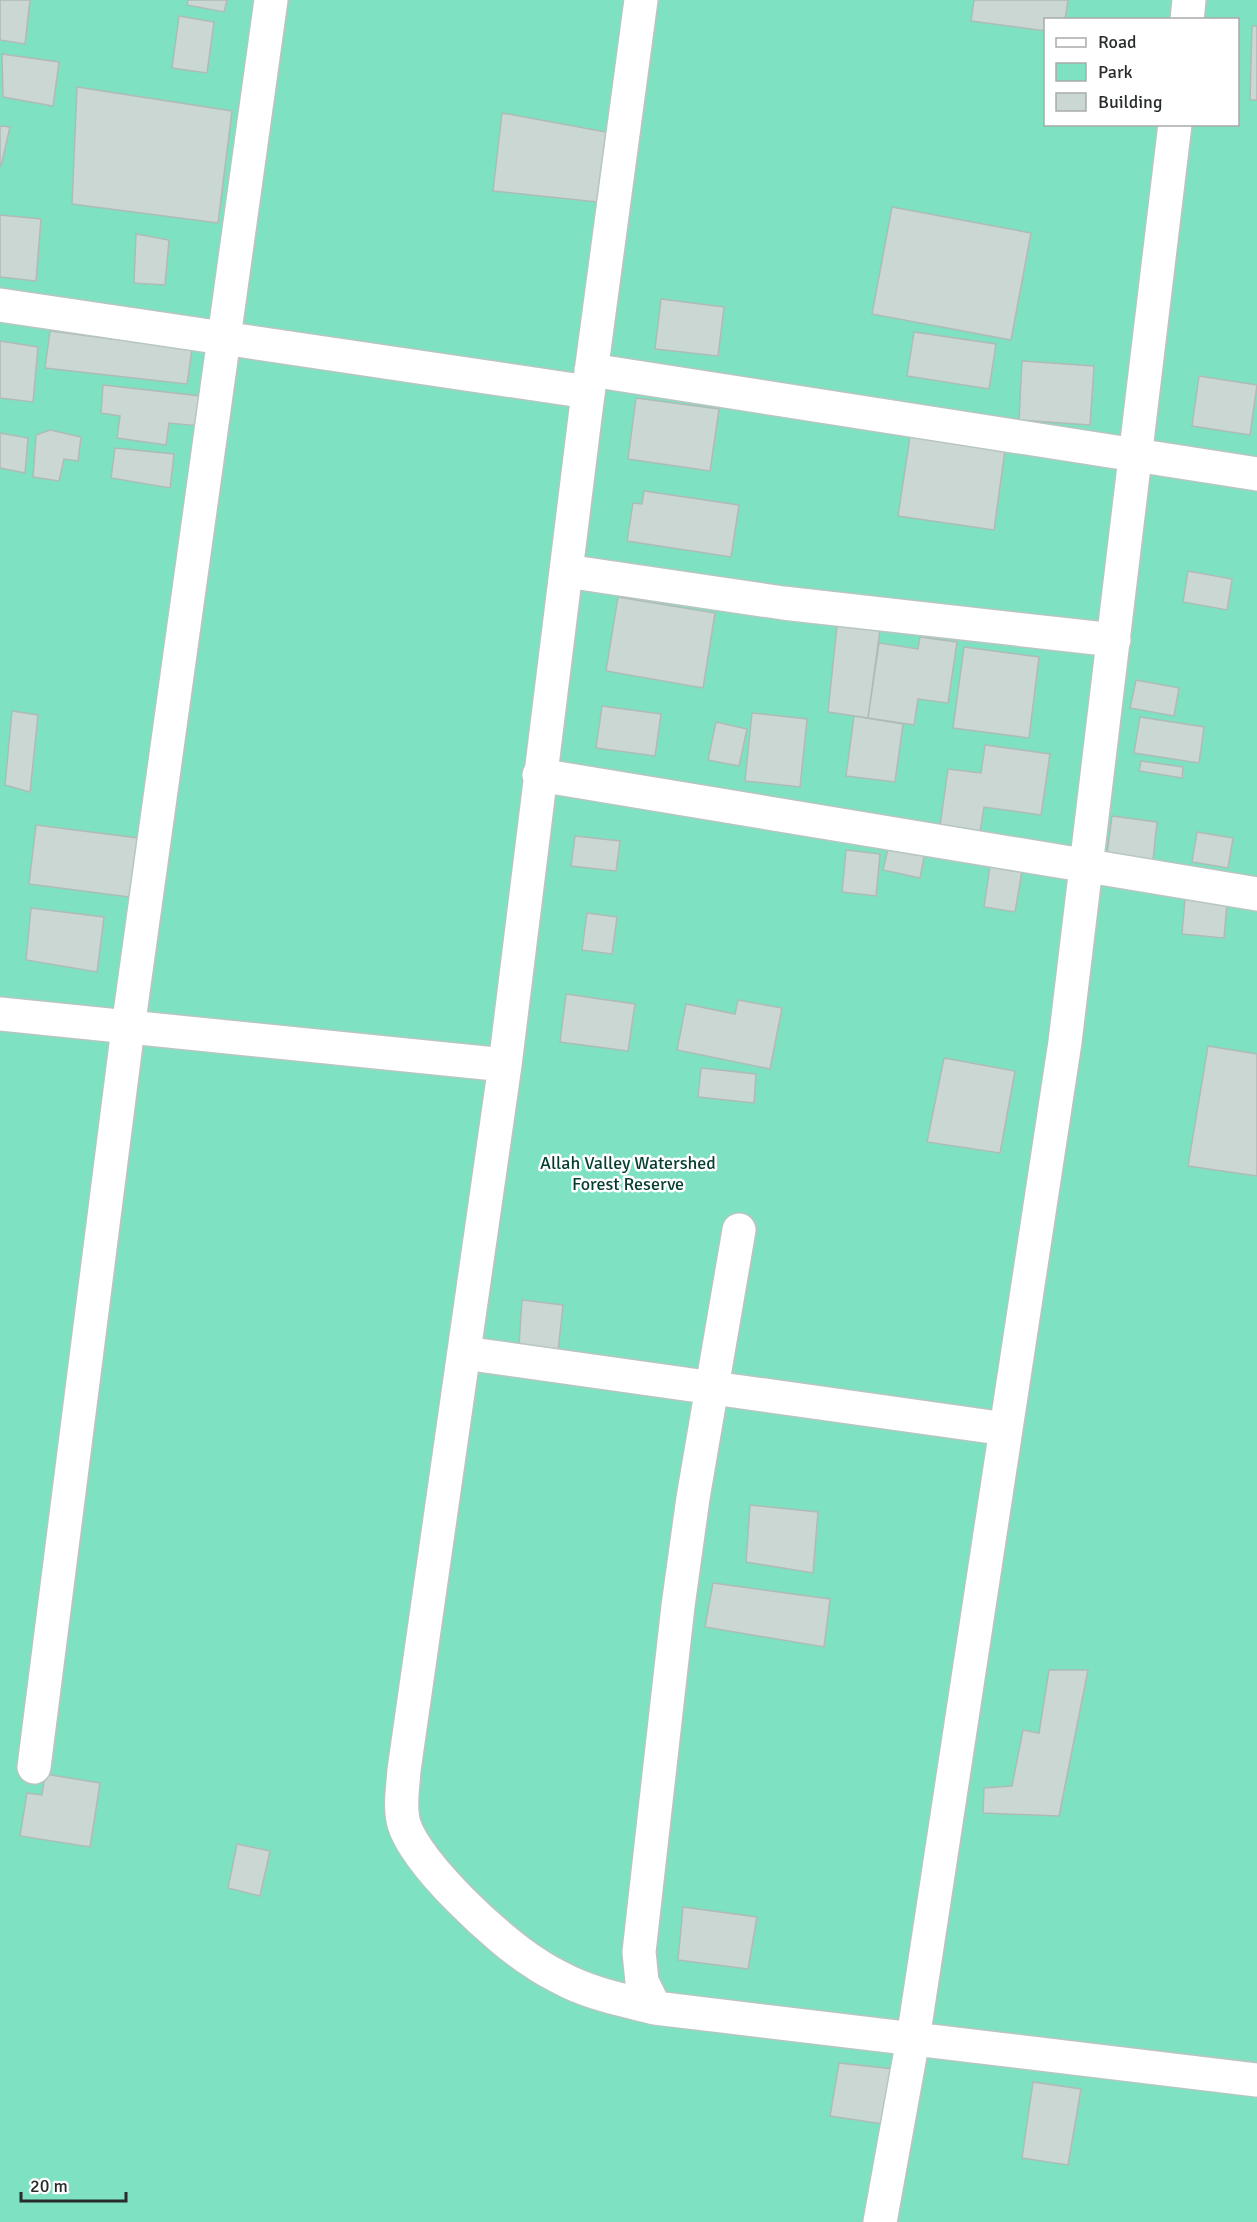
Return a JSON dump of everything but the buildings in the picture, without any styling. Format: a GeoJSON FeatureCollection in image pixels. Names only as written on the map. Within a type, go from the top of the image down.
{"type":"FeatureCollection","features":[{"type":"Feature","properties":{"kind":"street"},"geometry":{"type":"LineString","coordinates":[[34,1767],[128,1028],[271,0]]}},
{"type":"Feature","properties":{"kind":"street"},"geometry":{"type":"LineString","coordinates":[[641,0],[590,381],[505,1065],[404,1770],[401,1805],[403,1824],[411,1842],[441,1881],[499,1937],[534,1963],[573,1984],[623,2000],[655,2008],[1257,2080]]}},
{"type":"Feature","properties":{"kind":"street"},"geometry":{"type":"LineString","coordinates":[[1187,18],[1189,0]]}},
{"type":"Feature","properties":{"kind":"street"},"geometry":{"type":"LineString","coordinates":[[880,2222],[913,2039],[1065,1042],[1174,126]]}},
{"type":"Feature","properties":{"kind":"street"},"geometry":{"type":"LineString","coordinates":[[0,305],[1136,454],[1257,474]]}},
{"type":"Feature","properties":{"kind":"street"},"geometry":{"type":"LineString","coordinates":[[566,571],[783,603],[1114,640]]}},
{"type":"Feature","properties":{"kind":"street"},"geometry":{"type":"LineString","coordinates":[[540,776],[1087,864],[1257,894]]}},
{"type":"Feature","properties":{"kind":"street"},"geometry":{"type":"LineString","coordinates":[[0,1014],[505,1065]]}},
{"type":"Feature","properties":{"kind":"street"},"geometry":{"type":"LineString","coordinates":[[655,2008],[642,1982],[639,1952],[678,1606],[739,1230]]}},
{"type":"Feature","properties":{"kind":"street"},"geometry":{"type":"LineString","coordinates":[[464,1353],[1006,1429]]}},
{"type":"Feature","properties":{"kind":"green space","name":"Allah Valley Watershed Forest Reserve"},"geometry":{"type":"Polygon","coordinates":[[[0,0],[1257,0],[1257,2222],[0,2222],[0,0]]]}}]}
